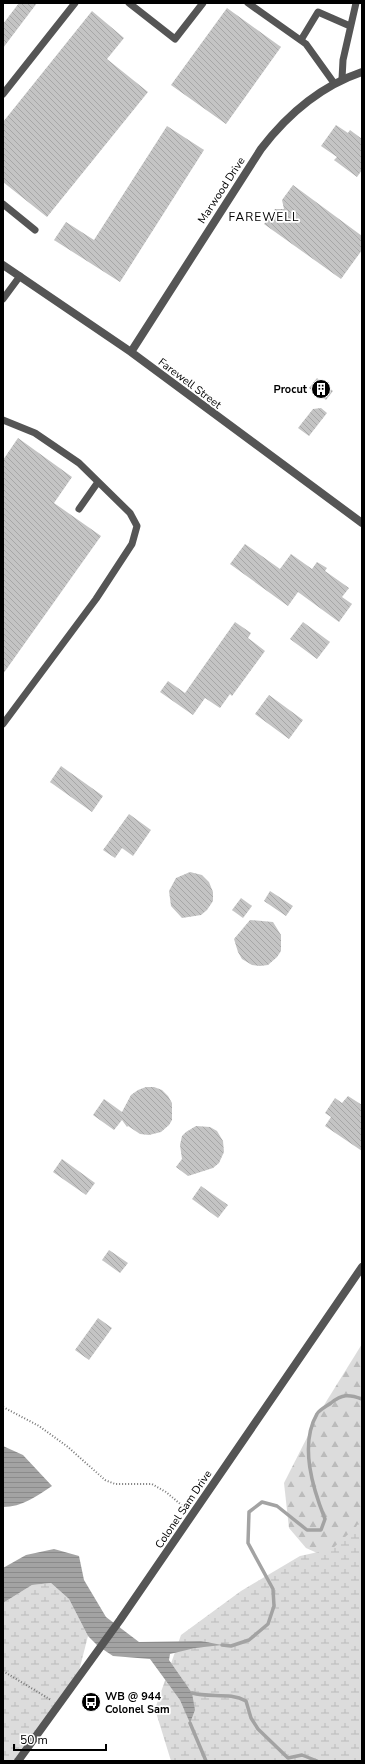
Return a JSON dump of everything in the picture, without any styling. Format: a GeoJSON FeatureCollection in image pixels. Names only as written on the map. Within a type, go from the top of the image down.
{"type":"FeatureCollection","features":[{"type":"Feature","properties":{"kind":"street","name":"Marwood Drive"},"geometry":{"type":"LineString","coordinates":[[131,352],[261,149],[274,132],[301,107],[334,83],[362,72]]}},
{"type":"Feature","properties":{"kind":"street","name":"Farewell Street"},"geometry":{"type":"LineString","coordinates":[[3,264],[131,352],[362,523]]}},
{"type":"Feature","properties":{"kind":"street","name":"Colonel Sam Drive"},"geometry":{"type":"LineString","coordinates":[[18,1761],[120,1620],[362,1267]]}},
{"type":"Feature","properties":{"kind":"lane"},"geometry":{"type":"LineString","coordinates":[[3,94],[75,3]]}},
{"type":"Feature","properties":{"kind":"lane"},"geometry":{"type":"LineString","coordinates":[[129,3],[175,39],[204,3]]}},
{"type":"Feature","properties":{"kind":"lane"},"geometry":{"type":"LineString","coordinates":[[248,3],[306,44],[334,83]]}},
{"type":"Feature","properties":{"kind":"lane"},"geometry":{"type":"LineString","coordinates":[[342,79],[343,60],[356,3]]}},
{"type":"Feature","properties":{"kind":"lane"},"geometry":{"type":"LineString","coordinates":[[301,40],[318,12],[350,26]]}},
{"type":"Feature","properties":{"kind":"lane"},"geometry":{"type":"LineString","coordinates":[[3,204],[35,230]]}},
{"type":"Feature","properties":{"kind":"lane"},"geometry":{"type":"LineString","coordinates":[[3,299],[20,276]]}},
{"type":"Feature","properties":{"kind":"lane"},"geometry":{"type":"LineString","coordinates":[[3,420],[35,433],[79,464],[130,513],[137,526],[132,544],[96,599],[3,724]]}},
{"type":"Feature","properties":{"kind":"lane"},"geometry":{"type":"LineString","coordinates":[[79,509],[98,482]]}},
{"type":"Feature","properties":{"kind":"path"},"geometry":{"type":"LineString","coordinates":[[3,1407],[51,1434],[105,1480],[115,1484],[152,1484],[166,1492],[184,1507]]}},
{"type":"Feature","properties":{"kind":"path"},"geometry":{"type":"LineString","coordinates":[[3,1671],[59,1704]]}},
{"type":"Feature","properties":{"kind":"green space"},"geometry":{"type":"Polygon","coordinates":[[[362,1344],[362,1533],[335,1561],[306,1548],[289,1528],[284,1483],[321,1410],[362,1344]]]}},
{"type":"Feature","properties":{"kind":"green space"},"geometry":{"type":"Polygon","coordinates":[[[362,1516],[362,1761],[171,1761],[155,1709],[181,1635],[241,1591],[300,1556],[332,1549],[356,1527],[362,1516]]]}},
{"type":"Feature","properties":{"kind":"green space"},"geometry":{"type":"Polygon","coordinates":[[[51,1583],[69,1599],[88,1636],[79,1671],[15,1761],[3,1761],[3,1603],[32,1585],[51,1583]]]}},
{"type":"Feature","properties":{"kind":"shaded area"},"geometry":{"type":"Polygon","coordinates":[[[3,1446],[23,1455],[52,1486],[23,1503],[10,1507],[3,1507],[3,1446]]]}},
{"type":"Feature","properties":{"kind":"shaded area"},"geometry":{"type":"Polygon","coordinates":[[[54,1549],[79,1556],[84,1580],[106,1617],[139,1642],[201,1641],[222,1645],[195,1648],[170,1654],[169,1660],[192,1693],[195,1710],[190,1723],[180,1700],[150,1659],[113,1656],[98,1646],[88,1636],[69,1599],[51,1583],[32,1585],[3,1603],[3,1568],[26,1555],[54,1549]]]}},
{"type":"Feature","properties":{"kind":"building"},"geometry":{"type":"Polygon","coordinates":[[[19,3],[37,3],[3,48],[3,24],[19,3]]]}},
{"type":"Feature","properties":{"kind":"building"},"geometry":{"type":"Polygon","coordinates":[[[227,8],[281,47],[226,124],[171,85],[227,8]]]}},
{"type":"Feature","properties":{"kind":"building"},"geometry":{"type":"Polygon","coordinates":[[[92,11],[124,38],[107,59],[148,92],[47,217],[3,182],[3,122],[92,11]]]}},
{"type":"Feature","properties":{"kind":"building"},"geometry":{"type":"Polygon","coordinates":[[[336,125],[348,133],[350,130],[362,139],[362,170],[357,177],[334,160],[337,157],[321,146],[336,125]]]}},
{"type":"Feature","properties":{"kind":"building"},"geometry":{"type":"Polygon","coordinates":[[[167,126],[204,150],[120,282],[54,240],[66,222],[94,240],[167,126]]]}},
{"type":"Feature","properties":{"kind":"building"},"geometry":{"type":"Polygon","coordinates":[[[293,185],[362,236],[362,250],[341,279],[264,224],[275,209],[284,209],[282,200],[293,185]]]}},
{"type":"Feature","properties":{"kind":"building","name":"Procut"},"geometry":{"type":"Polygon","coordinates":[[[317,378],[333,391],[326,400],[309,388],[317,378]]]}},
{"type":"Feature","properties":{"kind":"building"},"geometry":{"type":"Polygon","coordinates":[[[321,408],[327,413],[309,436],[298,428],[313,409],[321,408]]]}},
{"type":"Feature","properties":{"kind":"building"},"geometry":{"type":"Polygon","coordinates":[[[18,438],[72,477],[54,503],[101,536],[3,674],[3,460],[18,438]]]}},
{"type":"Feature","properties":{"kind":"building"},"geometry":{"type":"Polygon","coordinates":[[[245,544],[280,569],[291,554],[312,569],[317,562],[327,568],[325,571],[349,588],[342,597],[352,604],[339,622],[298,592],[288,606],[230,564],[245,544]]]}},
{"type":"Feature","properties":{"kind":"building"},"geometry":{"type":"Polygon","coordinates":[[[235,622],[251,633],[248,638],[265,651],[232,696],[230,694],[220,708],[205,698],[193,715],[160,692],[168,681],[185,693],[235,622]]]}},
{"type":"Feature","properties":{"kind":"building"},"geometry":{"type":"Polygon","coordinates":[[[303,622],[330,642],[317,659],[290,639],[303,622]]]}},
{"type":"Feature","properties":{"kind":"building"},"geometry":{"type":"Polygon","coordinates":[[[269,695],[303,720],[289,739],[255,714],[269,695]]]}},
{"type":"Feature","properties":{"kind":"building"},"geometry":{"type":"Polygon","coordinates":[[[61,766],[103,796],[92,812],[50,782],[61,766]]]}},
{"type":"Feature","properties":{"kind":"building"},"geometry":{"type":"Polygon","coordinates":[[[129,814],[151,830],[133,856],[122,848],[115,858],[103,850],[129,814]]]}},
{"type":"Feature","properties":{"kind":"building"},"geometry":{"type":"Polygon","coordinates":[[[190,872],[202,875],[209,882],[213,892],[213,901],[207,910],[201,915],[182,918],[171,906],[169,891],[176,878],[190,872]]]}},
{"type":"Feature","properties":{"kind":"building"},"geometry":{"type":"Polygon","coordinates":[[[270,891],[293,906],[286,916],[264,901],[270,891]]]}},
{"type":"Feature","properties":{"kind":"building"},"geometry":{"type":"Polygon","coordinates":[[[241,898],[252,906],[243,918],[232,910],[241,898]]]}},
{"type":"Feature","properties":{"kind":"building"},"geometry":{"type":"Polygon","coordinates":[[[250,920],[273,922],[281,935],[281,951],[268,965],[252,965],[242,959],[238,952],[234,939],[250,920]]]}},
{"type":"Feature","properties":{"kind":"building"},"geometry":{"type":"Polygon","coordinates":[[[146,1087],[154,1087],[162,1090],[172,1103],[172,1120],[161,1132],[149,1135],[140,1134],[128,1126],[127,1127],[122,1120],[114,1130],[93,1115],[104,1099],[122,1112],[131,1095],[146,1087]]]}},
{"type":"Feature","properties":{"kind":"building"},"geometry":{"type":"Polygon","coordinates":[[[348,1096],[362,1105],[362,1151],[325,1126],[331,1117],[325,1113],[335,1098],[342,1103],[348,1096]]]}},
{"type":"Feature","properties":{"kind":"building"},"geometry":{"type":"Polygon","coordinates":[[[196,1126],[210,1127],[217,1131],[223,1141],[224,1152],[219,1163],[213,1168],[188,1176],[176,1167],[182,1159],[180,1145],[182,1136],[196,1126]]]}},
{"type":"Feature","properties":{"kind":"building"},"geometry":{"type":"Polygon","coordinates":[[[62,1159],[95,1183],[86,1195],[53,1172],[62,1159]]]}},
{"type":"Feature","properties":{"kind":"building"},"geometry":{"type":"Polygon","coordinates":[[[201,1186],[228,1205],[218,1218],[192,1199],[201,1186]]]}},
{"type":"Feature","properties":{"kind":"building"},"geometry":{"type":"Polygon","coordinates":[[[109,1250],[128,1263],[120,1273],[102,1260],[109,1250]]]}},
{"type":"Feature","properties":{"kind":"building"},"geometry":{"type":"Polygon","coordinates":[[[98,1318],[112,1328],[89,1360],[75,1350],[98,1318]]]}},
{"type":"Feature","properties":{"kind":"waterway"},"geometry":{"type":"LineString","coordinates":[[222,1645],[231,1646],[249,1640],[268,1624],[274,1606],[273,1589],[248,1543],[249,1512],[262,1502],[277,1506],[307,1530],[321,1530],[325,1519],[312,1481],[308,1453],[312,1426],[318,1413],[342,1396],[353,1396],[362,1399]]}},
{"type":"Feature","properties":{"kind":"waterway"},"geometry":{"type":"LineString","coordinates":[[192,1693],[227,1696],[240,1698],[246,1701],[251,1718],[258,1729],[288,1758],[302,1755],[317,1761]]}},
{"type":"Feature","properties":{"kind":"waterway"},"geometry":{"type":"LineString","coordinates":[[190,1723],[206,1761]]}},
{"type":"Feature","properties":{"kind":"place","name":"Procut"},"geometry":{"type":"Point","coordinates":[321,389]}},
{"type":"Feature","properties":{"kind":"place","name":"WB @ 944 Colonel Sam"},"geometry":{"type":"Point","coordinates":[91,1702]}},
{"type":"Feature","properties":{"kind":"district","name":"FAREWELL"},"geometry":{"type":"Point","coordinates":[264,217]}}]}
